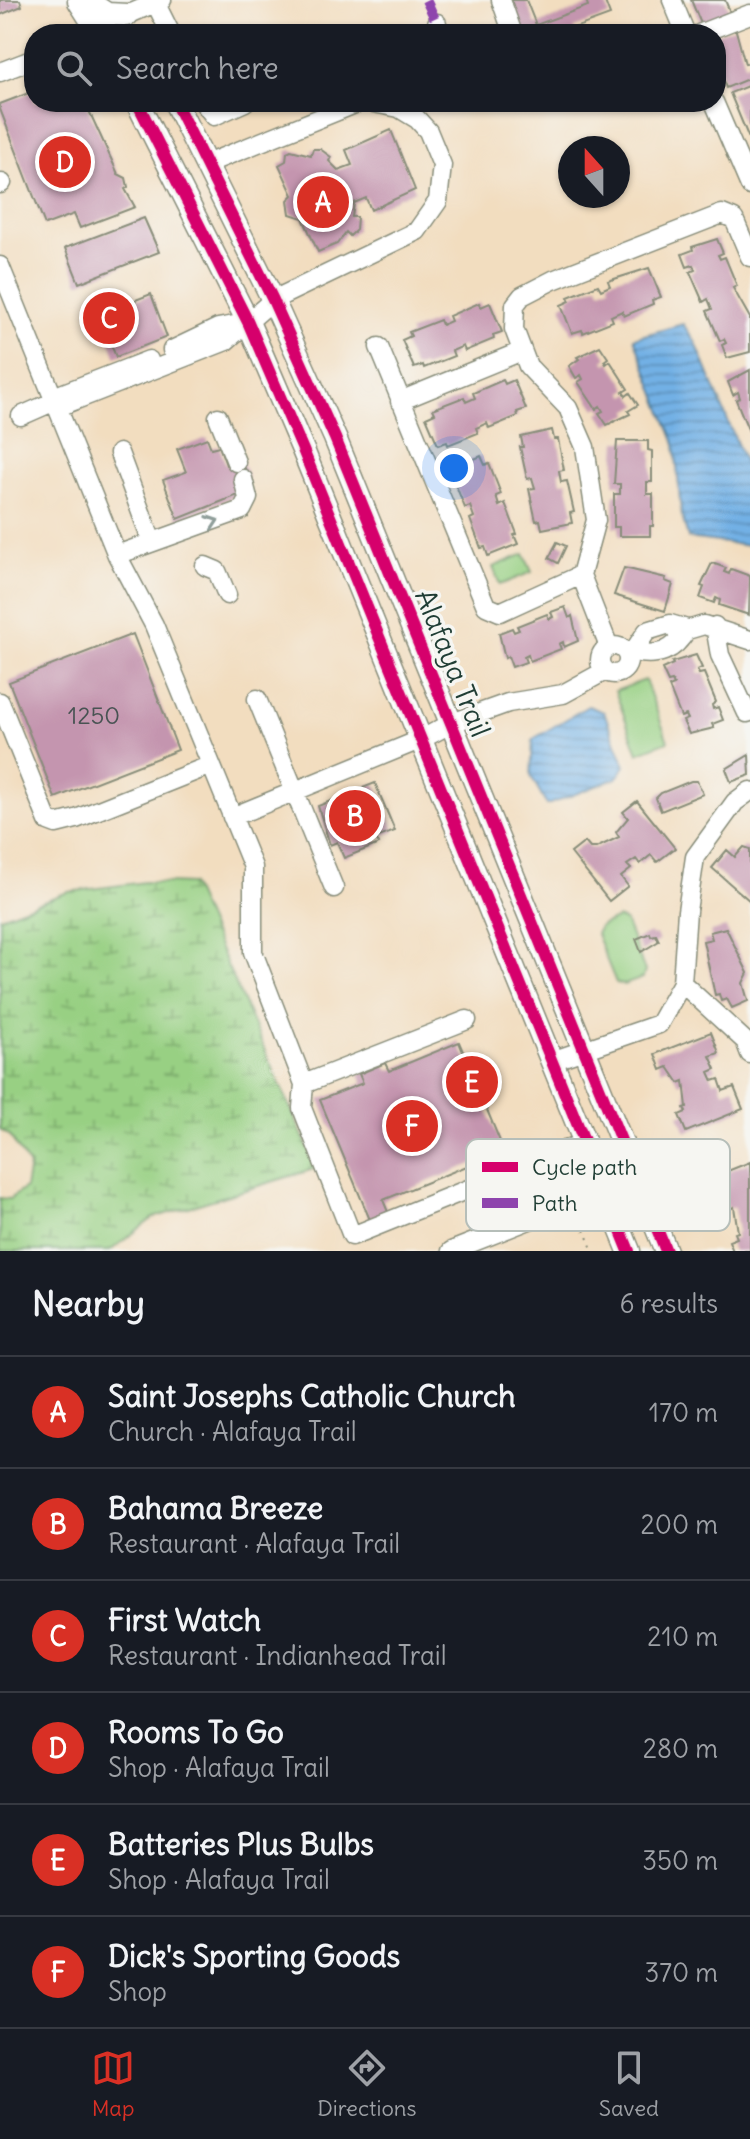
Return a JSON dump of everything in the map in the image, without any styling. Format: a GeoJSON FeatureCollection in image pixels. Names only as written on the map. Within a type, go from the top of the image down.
{"type":"FeatureCollection","features":[{"type":"Feature","properties":{"kind":"main road"},"geometry":{"type":"LineString","coordinates":[[78,0],[94,24]]}},
{"type":"Feature","properties":{"kind":"main road"},"geometry":{"type":"LineString","coordinates":[[85,0],[107,14],[127,16]]}},
{"type":"Feature","properties":{"kind":"main road","name":"Alafaya Trail"},"geometry":{"type":"LineString","coordinates":[[142,112],[248,322],[422,739],[584,1139]]}},
{"type":"Feature","properties":{"kind":"main road","name":"Alafaya Trail"},"geometry":{"type":"LineString","coordinates":[[180,112],[273,300],[335,438],[621,1139]]}},
{"type":"Feature","properties":{"kind":"main road"},"geometry":{"type":"LineString","coordinates":[[165,156],[186,164],[206,164]]}},
{"type":"Feature","properties":{"kind":"main road","name":"Alafaya Trail"},"geometry":{"type":"LineString","coordinates":[[621,1231],[629,1251]]}},
{"type":"Feature","properties":{"kind":"main road","name":"Alafaya Trail"},"geometry":{"type":"LineString","coordinates":[[658,1231],[666,1251]]}},
{"type":"Feature","properties":{"kind":"street"},"geometry":{"type":"LineString","coordinates":[[501,0],[509,24]]}},
{"type":"Feature","properties":{"kind":"street"},"geometry":{"type":"LineString","coordinates":[[672,0],[682,24]]}},
{"type":"Feature","properties":{"kind":"street"},"geometry":{"type":"LineString","coordinates":[[127,16],[157,1],[167,24]]}},
{"type":"Feature","properties":{"kind":"street"},"geometry":{"type":"LineString","coordinates":[[724,24],[750,14]]}},
{"type":"Feature","properties":{"kind":"street"},"geometry":{"type":"LineString","coordinates":[[0,72],[24,63]]}},
{"type":"Feature","properties":{"kind":"street"},"geometry":{"type":"LineString","coordinates":[[206,164],[335,112]]}},
{"type":"Feature","properties":{"kind":"street"},"geometry":{"type":"LineString","coordinates":[[21,416],[218,328],[248,322],[273,300],[417,231],[438,201],[442,165],[428,131],[412,112]]}},
{"type":"Feature","properties":{"kind":"street"},"geometry":{"type":"LineString","coordinates":[[718,112],[750,186]]}},
{"type":"Feature","properties":{"kind":"street"},"geometry":{"type":"LineString","coordinates":[[232,817],[422,739],[452,723],[508,703],[563,694],[605,671],[621,672],[627,665],[623,651],[581,575],[596,520],[585,447],[568,408],[528,366],[514,329],[515,305],[522,296],[553,280],[722,214],[734,219],[750,257]]}},
{"type":"Feature","properties":{"kind":"street"},"geometry":{"type":"LineString","coordinates":[[0,266],[6,297],[56,401],[117,555],[154,625],[253,867],[253,952],[304,1084],[302,1108],[352,1236],[466,1190]]}},
{"type":"Feature","properties":{"kind":"street"},"geometry":{"type":"LineString","coordinates":[[379,347],[486,606],[500,612],[581,575]]}},
{"type":"Feature","properties":{"kind":"street"},"geometry":{"type":"LineString","coordinates":[[400,401],[522,351]]}},
{"type":"Feature","properties":{"kind":"street"},"geometry":{"type":"LineString","coordinates":[[117,555],[242,510],[248,498],[218,417]]}},
{"type":"Feature","properties":{"kind":"street"},"geometry":{"type":"LineString","coordinates":[[119,453],[152,542]]}},
{"type":"Feature","properties":{"kind":"street"},"geometry":{"type":"LineString","coordinates":[[205,566],[217,571],[227,595]]}},
{"type":"Feature","properties":{"kind":"street"},"geometry":{"type":"LineString","coordinates":[[623,651],[687,629],[715,626],[750,640]]}},
{"type":"Feature","properties":{"kind":"street"},"geometry":{"type":"LineString","coordinates":[[715,626],[720,655],[747,713],[750,712]]}},
{"type":"Feature","properties":{"kind":"street"},"geometry":{"type":"LineString","coordinates":[[257,699],[334,888]]}},
{"type":"Feature","properties":{"kind":"street"},"geometry":{"type":"LineString","coordinates":[[0,702],[48,821],[56,824],[76,819],[211,765]]}},
{"type":"Feature","properties":{"kind":"street"},"geometry":{"type":"LineString","coordinates":[[552,1061],[659,1024],[682,983],[687,911],[695,857],[735,802],[750,791]]}},
{"type":"Feature","properties":{"kind":"street"},"geometry":{"type":"LineString","coordinates":[[682,983],[745,1041],[750,1054]]}},
{"type":"Feature","properties":{"kind":"street"},"geometry":{"type":"LineString","coordinates":[[304,1084],[467,1020]]}},
{"type":"Feature","properties":{"kind":"street"},"geometry":{"type":"LineString","coordinates":[[451,1251],[502,1231]]}},
{"type":"Feature","properties":{"kind":"path"},"geometry":{"type":"LineString","coordinates":[[585,1231],[593,1251]]}},
{"type":"Feature","properties":{"kind":"green space"},"geometry":{"type":"Polygon","coordinates":[[[524,554],[532,572],[500,585],[493,567],[524,554]]]}},
{"type":"Feature","properties":{"kind":"green space"},"geometry":{"type":"Polygon","coordinates":[[[645,680],[668,741],[638,753],[615,691],[645,680]]]}},
{"type":"Feature","properties":{"kind":"green space"},"geometry":{"type":"Polygon","coordinates":[[[145,882],[191,884],[317,1168],[153,1218],[110,1251],[0,1251],[0,1198],[10,1199],[25,1188],[29,1166],[10,1136],[0,1129],[0,917],[68,892],[145,882]]]}},
{"type":"Feature","properties":{"kind":"green space"},"geometry":{"type":"Polygon","coordinates":[[[618,918],[625,921],[645,971],[643,978],[624,985],[616,983],[596,934],[600,926],[618,918]]]}},
{"type":"Feature","properties":{"kind":"water"},"geometry":{"type":"Polygon","coordinates":[[[683,324],[696,343],[750,475],[750,546],[688,538],[681,512],[675,444],[634,338],[683,324]]]}},
{"type":"Feature","properties":{"kind":"water"},"geometry":{"type":"Polygon","coordinates":[[[588,706],[604,712],[625,766],[617,778],[547,805],[531,776],[533,739],[588,706]]]}},
{"type":"Feature","properties":{"kind":"building"},"geometry":{"type":"Polygon","coordinates":[[[0,0],[20,0],[22,6],[0,15],[0,0]]]}},
{"type":"Feature","properties":{"kind":"building"},"geometry":{"type":"Polygon","coordinates":[[[509,0],[526,0],[536,24],[518,24],[509,0]]]}},
{"type":"Feature","properties":{"kind":"building"},"geometry":{"type":"Polygon","coordinates":[[[586,0],[605,2],[610,15],[585,24],[539,24],[588,6],[586,0]]]}},
{"type":"Feature","properties":{"kind":"building"},"geometry":{"type":"Polygon","coordinates":[[[691,0],[725,0],[730,12],[701,24],[691,0]]]}},
{"type":"Feature","properties":{"kind":"building"},"geometry":{"type":"Polygon","coordinates":[[[735,27],[745,64],[750,62],[750,78],[726,88],[726,30],[735,27]]]}},
{"type":"Feature","properties":{"kind":"building"},"geometry":{"type":"Polygon","coordinates":[[[750,85],[750,141],[730,93],[750,85]]]}},
{"type":"Feature","properties":{"kind":"building"},"geometry":{"type":"Polygon","coordinates":[[[24,95],[24,112],[90,112],[118,174],[126,178],[128,187],[125,189],[135,207],[80,228],[74,214],[45,225],[0,104],[24,95]]]}},
{"type":"Feature","properties":{"kind":"building"},"geometry":{"type":"Polygon","coordinates":[[[391,130],[415,190],[371,210],[366,198],[354,203],[352,217],[357,217],[356,230],[350,236],[346,232],[337,244],[318,252],[303,218],[290,214],[288,200],[293,195],[279,165],[286,161],[287,152],[291,150],[311,155],[313,149],[320,149],[331,157],[329,161],[338,170],[352,165],[346,150],[391,130]]]}},
{"type":"Feature","properties":{"kind":"building"},"geometry":{"type":"Polygon","coordinates":[[[144,218],[159,252],[79,283],[65,248],[144,218]]]}},
{"type":"Feature","properties":{"kind":"building"},"geometry":{"type":"Polygon","coordinates":[[[717,239],[723,253],[718,255],[720,259],[725,257],[737,286],[733,288],[750,318],[750,352],[727,358],[722,345],[726,343],[724,339],[720,341],[707,311],[712,309],[708,299],[703,302],[690,272],[695,270],[693,265],[687,267],[682,254],[693,250],[692,247],[717,239]]]}},
{"type":"Feature","properties":{"kind":"building"},"geometry":{"type":"Polygon","coordinates":[[[649,268],[661,297],[652,300],[653,304],[624,316],[622,311],[611,316],[613,321],[583,333],[582,330],[572,333],[561,305],[570,301],[568,297],[598,285],[601,290],[610,286],[608,281],[649,268]]]}},
{"type":"Feature","properties":{"kind":"building"},"geometry":{"type":"Polygon","coordinates":[[[151,294],[167,337],[116,357],[99,314],[151,294]]]}},
{"type":"Feature","properties":{"kind":"building"},"geometry":{"type":"Polygon","coordinates":[[[479,303],[481,307],[490,303],[502,332],[493,335],[494,339],[465,351],[463,346],[452,351],[454,356],[424,368],[423,365],[414,368],[402,340],[411,336],[409,332],[440,320],[442,325],[451,321],[449,316],[479,303]]]}},
{"type":"Feature","properties":{"kind":"building"},"geometry":{"type":"Polygon","coordinates":[[[600,346],[608,358],[604,361],[606,364],[610,361],[628,389],[623,392],[626,396],[630,393],[638,405],[628,411],[630,414],[607,425],[599,413],[603,411],[600,406],[596,409],[578,382],[583,379],[581,375],[576,378],[569,366],[579,359],[577,357],[600,346]]]}},
{"type":"Feature","properties":{"kind":"building"},"geometry":{"type":"Polygon","coordinates":[[[750,370],[750,434],[736,400],[740,398],[738,392],[733,395],[728,382],[750,370]]]}},
{"type":"Feature","properties":{"kind":"building"},"geometry":{"type":"Polygon","coordinates":[[[503,380],[505,384],[514,380],[526,409],[517,412],[518,416],[489,428],[487,423],[476,428],[478,433],[448,445],[447,442],[438,445],[426,417],[435,413],[433,409],[464,397],[466,402],[475,398],[473,393],[503,380]]]}},
{"type":"Feature","properties":{"kind":"building"},"geometry":{"type":"Polygon","coordinates":[[[552,430],[554,439],[558,439],[564,470],[559,471],[561,482],[567,481],[574,512],[570,513],[572,523],[542,529],[540,520],[536,521],[529,489],[535,488],[532,478],[527,479],[520,447],[523,447],[521,437],[552,430]]]}},
{"type":"Feature","properties":{"kind":"building"},"geometry":{"type":"Polygon","coordinates":[[[207,438],[211,448],[219,446],[226,465],[242,460],[248,477],[243,493],[178,519],[163,480],[186,472],[177,449],[207,438]]]}},
{"type":"Feature","properties":{"kind":"building"},"geometry":{"type":"Polygon","coordinates":[[[617,441],[648,441],[648,450],[652,451],[652,482],[647,482],[647,494],[653,494],[650,536],[619,536],[619,527],[614,527],[614,494],[620,494],[620,484],[614,484],[617,441]]]}},
{"type":"Feature","properties":{"kind":"building"},"geometry":{"type":"Polygon","coordinates":[[[481,456],[485,465],[489,463],[501,494],[496,496],[499,506],[505,503],[518,544],[488,556],[485,547],[481,548],[470,519],[474,517],[470,506],[465,508],[453,478],[456,477],[453,468],[481,456]]]}},
{"type":"Feature","properties":{"kind":"building"},"geometry":{"type":"Polygon","coordinates":[[[557,542],[566,546],[558,563],[549,558],[557,542]]]}},
{"type":"Feature","properties":{"kind":"building"},"geometry":{"type":"Polygon","coordinates":[[[712,563],[726,568],[724,572],[729,574],[731,569],[750,576],[749,615],[719,605],[720,600],[716,598],[714,603],[700,598],[704,587],[701,586],[712,563]]]}},
{"type":"Feature","properties":{"kind":"building"},"geometry":{"type":"Polygon","coordinates":[[[624,568],[666,578],[665,581],[673,584],[665,611],[614,595],[624,568]]]}},
{"type":"Feature","properties":{"kind":"building"},"geometry":{"type":"Polygon","coordinates":[[[565,607],[569,618],[572,616],[578,641],[564,647],[563,642],[559,644],[561,649],[530,661],[528,655],[524,657],[526,662],[512,667],[508,656],[505,658],[499,633],[512,628],[514,632],[519,630],[517,626],[547,614],[549,619],[553,617],[551,612],[565,607]]]}},
{"type":"Feature","properties":{"kind":"building"},"geometry":{"type":"Polygon","coordinates":[[[133,634],[178,750],[55,798],[9,682],[133,634]]]}},
{"type":"Feature","properties":{"kind":"building"},"geometry":{"type":"Polygon","coordinates":[[[696,655],[702,668],[697,670],[699,674],[704,673],[716,702],[712,705],[713,709],[718,707],[723,720],[712,724],[714,728],[689,734],[683,721],[688,719],[686,715],[681,717],[669,687],[674,685],[672,681],[668,682],[662,669],[672,662],[696,655]]]}},
{"type":"Feature","properties":{"kind":"building"},"geometry":{"type":"Polygon","coordinates":[[[749,755],[750,775],[731,782],[726,769],[749,755]]]}},
{"type":"Feature","properties":{"kind":"building"},"geometry":{"type":"Polygon","coordinates":[[[697,781],[703,794],[661,811],[656,798],[661,793],[697,781]]]}},
{"type":"Feature","properties":{"kind":"building"},"geometry":{"type":"Polygon","coordinates":[[[375,783],[395,831],[376,838],[379,844],[344,858],[337,842],[330,845],[318,806],[375,783]]]}},
{"type":"Feature","properties":{"kind":"building"},"geometry":{"type":"Polygon","coordinates":[[[637,801],[675,848],[657,862],[651,855],[640,864],[636,859],[627,865],[631,869],[621,877],[628,886],[609,901],[571,853],[585,842],[590,848],[596,848],[619,837],[616,832],[628,818],[623,812],[637,801]]]}},
{"type":"Feature","properties":{"kind":"building"},"geometry":{"type":"Polygon","coordinates":[[[744,847],[750,849],[750,901],[712,868],[727,850],[735,857],[744,847]]]}},
{"type":"Feature","properties":{"kind":"building"},"geometry":{"type":"Polygon","coordinates":[[[726,928],[748,973],[743,983],[748,1001],[732,1008],[727,999],[721,1001],[719,994],[715,995],[703,941],[712,939],[710,932],[726,928]]]}},
{"type":"Feature","properties":{"kind":"building"},"geometry":{"type":"Polygon","coordinates":[[[650,933],[651,936],[656,935],[659,941],[641,952],[636,939],[650,933]]]}},
{"type":"Feature","properties":{"kind":"building"},"geometry":{"type":"Polygon","coordinates":[[[711,1032],[719,1053],[710,1056],[716,1069],[709,1072],[713,1081],[719,1079],[723,1091],[734,1087],[743,1109],[686,1132],[679,1115],[686,1112],[684,1108],[687,1107],[684,1081],[679,1083],[668,1067],[661,1070],[655,1054],[711,1032]]]}},
{"type":"Feature","properties":{"kind":"building"},"geometry":{"type":"Polygon","coordinates":[[[459,1042],[499,1139],[466,1139],[466,1166],[383,1200],[388,1212],[370,1220],[320,1100],[363,1083],[359,1074],[385,1063],[389,1071],[459,1042]]]}},
{"type":"Feature","properties":{"kind":"building"},"geometry":{"type":"Polygon","coordinates":[[[750,1162],[750,1251],[733,1251],[729,1241],[737,1238],[735,1233],[738,1232],[734,1207],[730,1209],[730,1170],[750,1162]]]}},
{"type":"Feature","properties":{"kind":"marked path"},"geometry":{"type":"LineString","coordinates":[[426,0],[437,23]]}},
{"type":"Feature","properties":{"kind":"cycle path"},"geometry":{"type":"LineString","coordinates":[[142,112],[248,322],[583,1139]]}},
{"type":"Feature","properties":{"kind":"cycle path"},"geometry":{"type":"LineString","coordinates":[[180,112],[273,300],[335,438],[620,1139]]}},
{"type":"Feature","properties":{"kind":"cycle path"},"geometry":{"type":"LineString","coordinates":[[621,1231],[629,1251]]}},
{"type":"Feature","properties":{"kind":"cycle path"},"geometry":{"type":"LineString","coordinates":[[658,1231],[666,1251]]}},
{"type":"Feature","properties":{"kind":"place","name":"Rooms To Go"},"geometry":{"type":"Point","coordinates":[65,162]}},
{"type":"Feature","properties":{"kind":"place","name":"Saint Josephs Catholic Church"},"geometry":{"type":"Point","coordinates":[323,202]}},
{"type":"Feature","properties":{"kind":"place","name":"First Watch"},"geometry":{"type":"Point","coordinates":[109,318]}},
{"type":"Feature","properties":{"kind":"place","name":"Bahama Breeze"},"geometry":{"type":"Point","coordinates":[355,816]}},
{"type":"Feature","properties":{"kind":"place","name":"Batteries Plus Bulbs"},"geometry":{"type":"Point","coordinates":[472,1082]}},
{"type":"Feature","properties":{"kind":"place","name":"Dick's Sporting Goods"},"geometry":{"type":"Point","coordinates":[412,1126]}}]}
